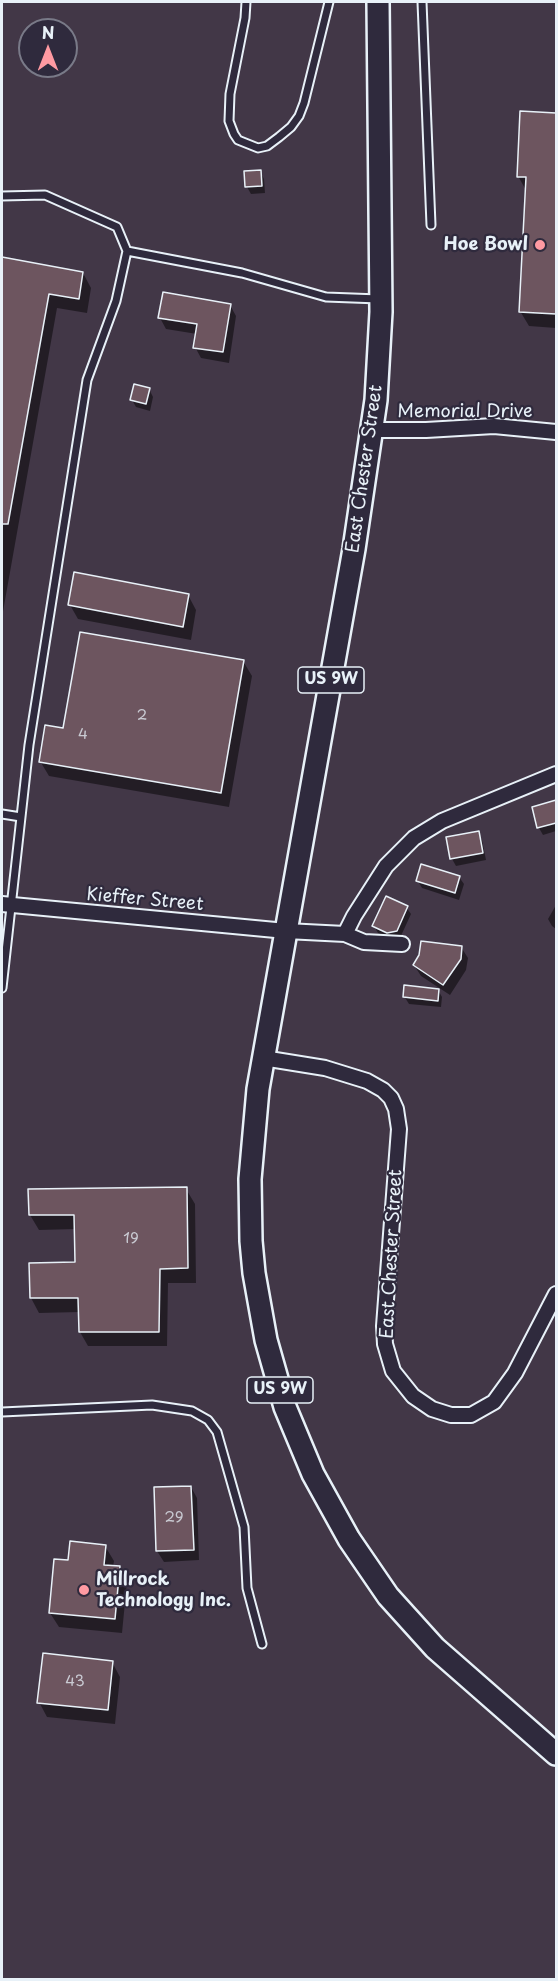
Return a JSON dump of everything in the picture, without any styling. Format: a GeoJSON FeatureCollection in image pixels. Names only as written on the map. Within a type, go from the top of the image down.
{"type":"FeatureCollection","features":[{"type":"Feature","properties":{"kind":"main road","name":"East Chester Street"},"geometry":{"type":"LineString","coordinates":[[286,931],[373,430],[381,299],[378,2]]}},
{"type":"Feature","properties":{"kind":"main road","name":"US 9W"},"geometry":{"type":"LineString","coordinates":[[286,931],[263,1058],[254,1120],[250,1179],[253,1262],[261,1317],[274,1374],[299,1443],[330,1508],[388,1596],[435,1648],[554,1748]]}},
{"type":"Feature","properties":{"kind":"street","name":"Memorial Drive"},"geometry":{"type":"LineString","coordinates":[[373,430],[494,426],[556,432]]}},
{"type":"Feature","properties":{"kind":"street"},"geometry":{"type":"LineString","coordinates":[[345,934],[386,866],[414,838],[442,821],[556,774]]}},
{"type":"Feature","properties":{"kind":"street","name":"Kieffer Street"},"geometry":{"type":"LineString","coordinates":[[6,905],[286,931],[345,934],[364,942],[402,944]]}},
{"type":"Feature","properties":{"kind":"street","name":"East Chester Street"},"geometry":{"type":"LineString","coordinates":[[263,1058],[325,1068],[367,1081],[391,1098],[396,1109],[399,1129],[384,1326],[385,1344],[393,1371],[413,1396],[432,1409],[450,1415],[471,1414],[486,1408],[494,1402],[515,1373],[556,1293]]}},
{"type":"Feature","properties":{"kind":"lane"},"geometry":{"type":"LineString","coordinates":[[246,2],[230,93],[229,121],[238,140],[258,148],[267,146],[279,137],[299,116],[329,2]]}},
{"type":"Feature","properties":{"kind":"lane"},"geometry":{"type":"LineString","coordinates":[[422,2],[431,225]]}},
{"type":"Feature","properties":{"kind":"lane"},"geometry":{"type":"LineString","coordinates":[[2,196],[45,195],[117,226],[127,252],[116,301],[87,380],[6,905],[2,988]]}},
{"type":"Feature","properties":{"kind":"lane"},"geometry":{"type":"LineString","coordinates":[[127,252],[242,273],[326,297],[381,299]]}},
{"type":"Feature","properties":{"kind":"lane"},"geometry":{"type":"LineString","coordinates":[[2,814],[21,817]]}},
{"type":"Feature","properties":{"kind":"lane"},"geometry":{"type":"LineString","coordinates":[[2,1412],[152,1405],[192,1411],[208,1420],[217,1432],[244,1527],[247,1588],[262,1644]]}},
{"type":"Feature","properties":{"kind":"building","name":"Hoe Bowl"},"geometry":{"type":"Polygon","coordinates":[[[520,111],[556,113],[556,314],[519,312],[526,177],[517,177],[520,111]]]}},
{"type":"Feature","properties":{"kind":"building"},"geometry":{"type":"Polygon","coordinates":[[[261,170],[262,186],[245,187],[244,171],[261,170]]]}},
{"type":"Feature","properties":{"kind":"building"},"geometry":{"type":"Polygon","coordinates":[[[2,257],[83,272],[79,299],[49,294],[8,524],[2,524],[2,257]]]}},
{"type":"Feature","properties":{"kind":"building"},"geometry":{"type":"Polygon","coordinates":[[[163,292],[231,304],[223,352],[193,348],[197,324],[158,318],[163,292]]]}},
{"type":"Feature","properties":{"kind":"building"},"geometry":{"type":"Polygon","coordinates":[[[134,384],[150,388],[146,404],[130,400],[134,384]]]}},
{"type":"Feature","properties":{"kind":"building"},"geometry":{"type":"Polygon","coordinates":[[[74,572],[189,594],[183,627],[68,605],[74,572]]]}},
{"type":"Feature","properties":{"kind":"building"},"geometry":{"type":"Polygon","coordinates":[[[80,632],[244,660],[221,793],[39,762],[45,725],[63,728],[80,632]]]}},
{"type":"Feature","properties":{"kind":"building"},"geometry":{"type":"Polygon","coordinates":[[[556,800],[556,823],[537,828],[532,807],[556,800]]]}},
{"type":"Feature","properties":{"kind":"building"},"geometry":{"type":"Polygon","coordinates":[[[479,831],[483,853],[450,859],[446,837],[479,831]]]}},
{"type":"Feature","properties":{"kind":"building"},"geometry":{"type":"Polygon","coordinates":[[[421,864],[460,876],[455,893],[416,881],[421,864]]]}},
{"type":"Feature","properties":{"kind":"building"},"geometry":{"type":"Polygon","coordinates":[[[386,896],[408,906],[397,931],[387,933],[372,926],[386,896]]]}},
{"type":"Feature","properties":{"kind":"building"},"geometry":{"type":"Polygon","coordinates":[[[421,941],[462,946],[461,959],[443,985],[413,965],[419,955],[421,941]]]}},
{"type":"Feature","properties":{"kind":"building"},"geometry":{"type":"Polygon","coordinates":[[[404,985],[439,989],[438,1001],[403,997],[404,985]]]}},
{"type":"Feature","properties":{"kind":"building"},"geometry":{"type":"Polygon","coordinates":[[[187,1187],[188,1268],[160,1269],[159,1332],[79,1332],[78,1298],[30,1298],[29,1263],[75,1262],[74,1215],[29,1215],[28,1189],[187,1187]]]}},
{"type":"Feature","properties":{"kind":"building"},"geometry":{"type":"Polygon","coordinates":[[[191,1486],[194,1550],[156,1551],[154,1487],[191,1486]]]}},
{"type":"Feature","properties":{"kind":"building","name":"Millrock Technology Inc."},"geometry":{"type":"Polygon","coordinates":[[[70,1541],[106,1545],[104,1565],[120,1566],[115,1619],[49,1613],[54,1559],[68,1560],[70,1541]]]}},
{"type":"Feature","properties":{"kind":"building"},"geometry":{"type":"Polygon","coordinates":[[[43,1653],[113,1661],[108,1710],[37,1703],[43,1653]]]}},
{"type":"Feature","properties":{"kind":"place","name":"Hoe Bowl"},"geometry":{"type":"Point","coordinates":[540,245]}},
{"type":"Feature","properties":{"kind":"place","name":"Millrock Technology Inc."},"geometry":{"type":"Point","coordinates":[84,1590]}}]}
